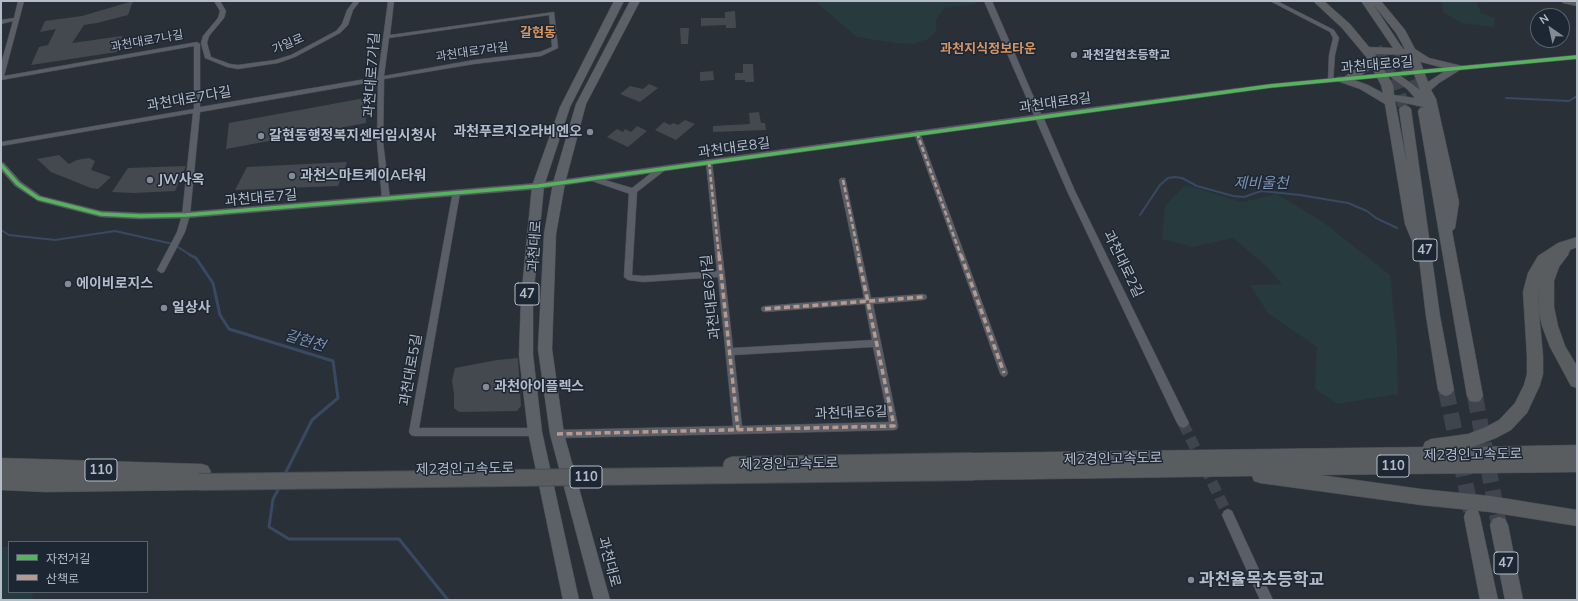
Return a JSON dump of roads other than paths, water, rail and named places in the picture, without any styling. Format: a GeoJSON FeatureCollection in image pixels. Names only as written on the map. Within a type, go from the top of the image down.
{"type":"FeatureCollection","features":[{"type":"Feature","properties":{"kind":"highway"},"geometry":{"type":"LineString","coordinates":[[1318,1],[1346,26],[1392,75],[1411,87],[1428,108]]}},
{"type":"Feature","properties":{"kind":"highway"},"geometry":{"type":"LineString","coordinates":[[1327,1],[1356,26],[1371,53],[1392,75]]}},
{"type":"Feature","properties":{"kind":"highway"},"geometry":{"type":"LineString","coordinates":[[1366,1],[1398,48]]}},
{"type":"Feature","properties":{"kind":"highway"},"geometry":{"type":"LineString","coordinates":[[1376,1],[1401,32],[1411,51],[1425,90],[1428,108]]}},
{"type":"Feature","properties":{"kind":"highway"},"geometry":{"type":"LineString","coordinates":[[1566,1],[1577,3]]}},
{"type":"Feature","properties":{"kind":"highway"},"geometry":{"type":"LineString","coordinates":[[1371,53],[1411,51],[1425,60],[1458,68]]}},
{"type":"Feature","properties":{"kind":"highway"},"geometry":{"type":"LineString","coordinates":[[1340,79],[1369,65],[1371,53]]}},
{"type":"Feature","properties":{"kind":"highway"},"geometry":{"type":"LineString","coordinates":[[1425,90],[1435,81],[1458,68]]}},
{"type":"Feature","properties":{"kind":"highway"},"geometry":{"type":"LineString","coordinates":[[1392,75],[1387,85],[1412,224],[1426,258]]}},
{"type":"Feature","properties":{"kind":"highway"},"geometry":{"type":"LineString","coordinates":[[1340,79],[1364,87],[1390,100],[1428,108]]}},
{"type":"Feature","properties":{"kind":"highway","name":"47"},"geometry":{"type":"LineString","coordinates":[[1428,108],[1446,235],[1475,396]]}},
{"type":"Feature","properties":{"kind":"highway","name":"47"},"geometry":{"type":"LineString","coordinates":[[1405,109],[1433,316],[1446,390]]}},
{"type":"Feature","properties":{"kind":"highway"},"geometry":{"type":"LineString","coordinates":[[1577,242],[1566,248],[1556,259],[1549,272],[1545,293],[1546,307],[1554,337],[1563,358],[1577,381]]}},
{"type":"Feature","properties":{"kind":"highway"},"geometry":{"type":"LineString","coordinates":[[1314,456],[1350,451],[1413,450],[1454,444],[1478,438],[1505,425],[1525,402],[1535,374],[1530,292],[1535,273],[1543,260],[1563,247],[1577,242]]}},
{"type":"Feature","properties":{"kind":"highway","name":"제2경인고속도로"},"geometry":{"type":"LineString","coordinates":[[1,482],[46,484],[200,477],[973,466],[1314,456],[1577,453]]}},
{"type":"Feature","properties":{"kind":"highway","name":"제2경인고속도로"},"geometry":{"type":"LineString","coordinates":[[973,466],[1209,468],[1577,464]]}},
{"type":"Feature","properties":{"kind":"highway","name":"제2경인고속도로"},"geometry":{"type":"LineString","coordinates":[[1,466],[200,477]]}},
{"type":"Feature","properties":{"kind":"highway"},"geometry":{"type":"LineString","coordinates":[[1209,468],[1421,497],[1511,507],[1577,518]]}},
{"type":"Feature","properties":{"kind":"highway","name":"47"},"geometry":{"type":"LineString","coordinates":[[1472,516],[1488,600]]}},
{"type":"Feature","properties":{"kind":"highway","name":"47"},"geometry":{"type":"LineString","coordinates":[[1499,525],[1514,600]]}},
{"type":"Feature","properties":{"kind":"main road","name":"과천대로"},"geometry":{"type":"LineString","coordinates":[[571,600],[535,432],[526,355],[527,299],[538,186],[565,107],[620,1]]}},
{"type":"Feature","properties":{"kind":"main road","name":"과천대로"},"geometry":{"type":"LineString","coordinates":[[602,600],[558,434],[545,349],[550,234],[559,183],[581,104],[635,1]]}},
{"type":"Feature","properties":{"kind":"street"},"geometry":{"type":"LineString","coordinates":[[1,77],[21,1]]}},
{"type":"Feature","properties":{"kind":"street","name":"가일로"},"geometry":{"type":"LineString","coordinates":[[217,1],[223,11],[221,18],[206,36],[204,43],[208,58],[229,66],[238,67],[276,62],[293,56],[338,32],[345,25],[350,10],[357,1]]}},
{"type":"Feature","properties":{"kind":"street","name":"과천대로7가길"},"geometry":{"type":"LineString","coordinates":[[386,199],[380,142],[381,78],[391,1]]}},
{"type":"Feature","properties":{"kind":"street","name":"과천대로2길"},"geometry":{"type":"LineString","coordinates":[[988,1],[1071,191],[1183,423]]}},
{"type":"Feature","properties":{"kind":"street"},"geometry":{"type":"LineString","coordinates":[[1273,1],[1332,32],[1336,38],[1332,55],[1340,79]]}},
{"type":"Feature","properties":{"kind":"street","name":"과천대로7라길"},"geometry":{"type":"LineString","coordinates":[[381,78],[474,62],[540,54],[555,48],[552,13],[386,37]]}},
{"type":"Feature","properties":{"kind":"street"},"geometry":{"type":"LineString","coordinates":[[1,22],[16,18]]}},
{"type":"Feature","properties":{"kind":"street","name":"과천대로7나길"},"geometry":{"type":"LineString","coordinates":[[1,77],[197,44],[196,110],[186,215]]}},
{"type":"Feature","properties":{"kind":"street","name":"과천대로8길"},"geometry":{"type":"LineString","coordinates":[[538,186],[917,133],[1270,86],[1577,57]]}},
{"type":"Feature","properties":{"kind":"street","name":"과천대로7다길"},"geometry":{"type":"LineString","coordinates":[[1,144],[381,78]]}},
{"type":"Feature","properties":{"kind":"street"},"geometry":{"type":"LineString","coordinates":[[917,133],[1004,373]]}},
{"type":"Feature","properties":{"kind":"street","name":"과천대로6가길"},"geometry":{"type":"LineString","coordinates":[[709,162],[738,430]]}},
{"type":"Feature","properties":{"kind":"street","name":"과천대로7길"},"geometry":{"type":"LineString","coordinates":[[1,165],[18,184],[38,198],[101,214],[140,216],[186,215],[538,186]]}},
{"type":"Feature","properties":{"kind":"street"},"geometry":{"type":"LineString","coordinates":[[662,169],[633,192],[628,276],[643,279],[721,274]]}},
{"type":"Feature","properties":{"kind":"street"},"geometry":{"type":"LineString","coordinates":[[592,179],[633,192]]}},
{"type":"Feature","properties":{"kind":"street","name":"과천대로6길"},"geometry":{"type":"LineString","coordinates":[[558,434],[894,426],[843,180]]}},
{"type":"Feature","properties":{"kind":"street","name":"과천대로5길"},"geometry":{"type":"LineString","coordinates":[[456,193],[414,432],[535,432]]}},
{"type":"Feature","properties":{"kind":"street"},"geometry":{"type":"LineString","coordinates":[[161,270],[181,232],[186,215]]}},
{"type":"Feature","properties":{"kind":"street"},"geometry":{"type":"LineString","coordinates":[[765,309],[923,297]]}},
{"type":"Feature","properties":{"kind":"street"},"geometry":{"type":"LineString","coordinates":[[730,352],[877,343]]}},
{"type":"Feature","properties":{"kind":"street"},"geometry":{"type":"LineString","coordinates":[[1228,515],[1267,600]]}},
{"type":"Feature","properties":{"kind":"waterway","name":"제비울천"},"geometry":{"type":"LineString","coordinates":[[1506,98],[1569,101],[1577,96]]}},
{"type":"Feature","properties":{"kind":"waterway","name":"제비울천"},"geometry":{"type":"LineString","coordinates":[[1140,215],[1160,185],[1168,178],[1175,177],[1182,178],[1197,186],[1233,196],[1244,197],[1261,191],[1300,195],[1348,203],[1367,211],[1376,218],[1397,228]]}},
{"type":"Feature","properties":{"kind":"waterway","name":"갈현천"},"geometry":{"type":"LineString","coordinates":[[1,230],[9,235],[55,240],[115,231],[173,244],[192,256]]}},
{"type":"Feature","properties":{"kind":"waterway","name":"갈현천"},"geometry":{"type":"LineString","coordinates":[[192,256],[196,258],[213,283],[220,315],[229,329],[333,361],[338,398],[312,420],[285,474]]}},
{"type":"Feature","properties":{"kind":"waterway","name":"갈현천"},"geometry":{"type":"LineString","coordinates":[[279,488],[273,499],[269,527],[289,539],[399,539],[448,600]]}},
{"type":"Feature","properties":{"kind":"tunnel"},"geometry":{"type":"LineString","coordinates":[[1376,48],[1396,83],[1405,109]]}},
{"type":"Feature","properties":{"kind":"tunnel"},"geometry":{"type":"LineString","coordinates":[[1398,48],[1413,80],[1422,105]]}},
{"type":"Feature","properties":{"kind":"tunnel"},"geometry":{"type":"LineString","coordinates":[[1446,390],[1471,511]]}},
{"type":"Feature","properties":{"kind":"tunnel"},"geometry":{"type":"LineString","coordinates":[[1475,396],[1499,525]]}},
{"type":"Feature","properties":{"kind":"tunnel"},"geometry":{"type":"LineString","coordinates":[[1183,423],[1228,515]]}},
{"type":"Feature","properties":{"kind":"place","name":"과천갈현초등학교"},"geometry":{"type":"Point","coordinates":[1074,55]}},
{"type":"Feature","properties":{"kind":"place","name":"과천푸르지오라비엔오"},"geometry":{"type":"Point","coordinates":[590,132]}},
{"type":"Feature","properties":{"kind":"place","name":"갈현동행정복지센터임시청사"},"geometry":{"type":"Point","coordinates":[261,136]}},
{"type":"Feature","properties":{"kind":"place","name":"과천스마트케이A타워"},"geometry":{"type":"Point","coordinates":[292,176]}},
{"type":"Feature","properties":{"kind":"place","name":"JW사옥"},"geometry":{"type":"Point","coordinates":[150,180]}},
{"type":"Feature","properties":{"kind":"place","name":"에이비로지스"},"geometry":{"type":"Point","coordinates":[68,284]}},
{"type":"Feature","properties":{"kind":"place","name":"일상사"},"geometry":{"type":"Point","coordinates":[164,308]}},
{"type":"Feature","properties":{"kind":"place","name":"과천아이플렉스"},"geometry":{"type":"Point","coordinates":[486,387]}},
{"type":"Feature","properties":{"kind":"place","name":"과천율목초등학교"},"geometry":{"type":"Point","coordinates":[1191,580]}},
{"type":"Feature","properties":{"kind":"district","name":"갈현동"},"geometry":{"type":"Point","coordinates":[538,33]}},
{"type":"Feature","properties":{"kind":"district","name":"과천지식정보타운"},"geometry":{"type":"Point","coordinates":[988,49]}}]}
